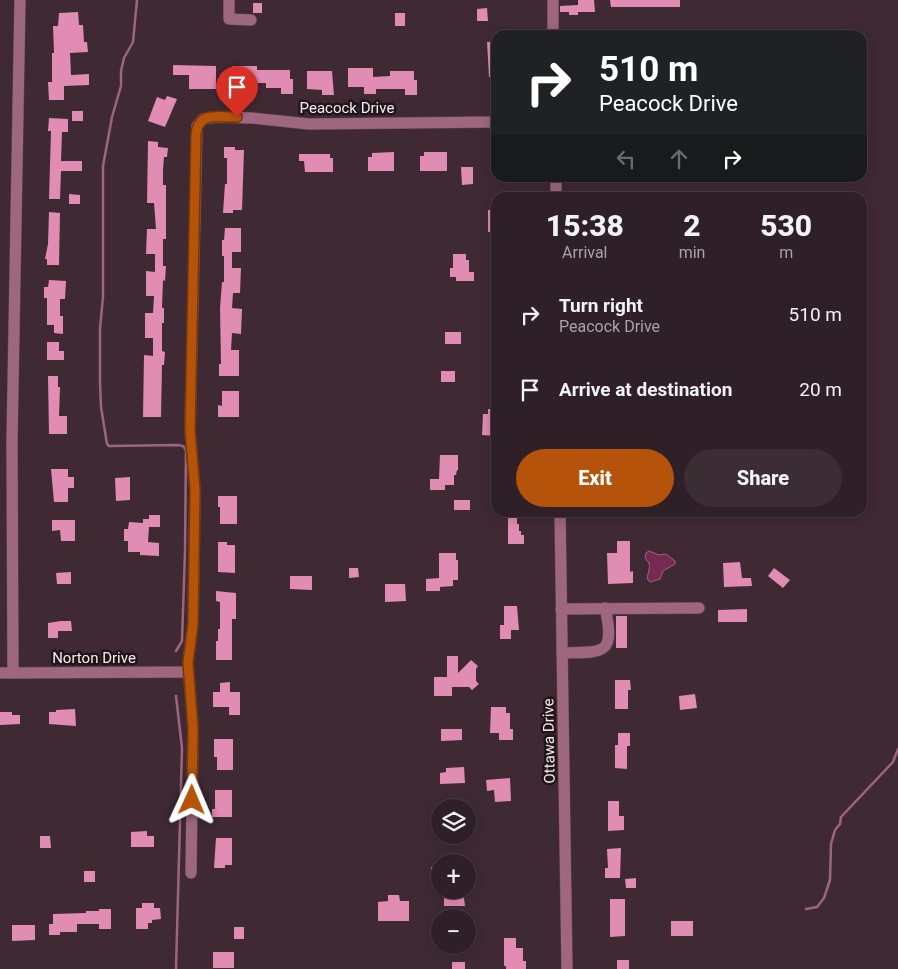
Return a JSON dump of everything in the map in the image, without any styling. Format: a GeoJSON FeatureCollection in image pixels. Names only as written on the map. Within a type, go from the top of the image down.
{"type":"FeatureCollection","features":[{"type":"Feature","properties":{"kind":"street"},"geometry":{"type":"LineString","coordinates":[[13,673],[12,450],[20,0]]}},
{"type":"Feature","properties":{"kind":"street"},"geometry":{"type":"LineString","coordinates":[[229,0],[228,19],[251,20]]}},
{"type":"Feature","properties":{"kind":"street"},"geometry":{"type":"LineString","coordinates":[[553,0],[554,30]]}},
{"type":"Feature","properties":{"kind":"street","name":"Peacock Drive"},"geometry":{"type":"LineString","coordinates":[[188,672],[193,624],[195,500],[190,430],[196,126],[206,118],[217,116],[309,124],[491,122]]}},
{"type":"Feature","properties":{"kind":"street","name":"Ottawa Drive"},"geometry":{"type":"LineString","coordinates":[[560,517],[567,969]]}},
{"type":"Feature","properties":{"kind":"street"},"geometry":{"type":"LineString","coordinates":[[562,653],[597,652],[604,649],[610,638],[605,608]]}},
{"type":"Feature","properties":{"kind":"street"},"geometry":{"type":"LineString","coordinates":[[561,609],[699,608]]}},
{"type":"Feature","properties":{"kind":"street"},"geometry":{"type":"LineString","coordinates":[[188,672],[193,728],[191,873]]}},
{"type":"Feature","properties":{"kind":"street","name":"Norton Drive"},"geometry":{"type":"LineString","coordinates":[[0,673],[188,672]]}},
{"type":"Feature","properties":{"kind":"shaded area"},"geometry":{"type":"Polygon","coordinates":[[[649,551],[659,555],[666,554],[675,561],[675,564],[663,571],[660,579],[650,582],[648,580],[649,563],[645,558],[646,553],[649,551]]]}},
{"type":"Feature","properties":{"kind":"building"},"geometry":{"type":"Polygon","coordinates":[[[578,0],[594,0],[595,12],[578,12],[578,15],[569,15],[569,12],[560,12],[560,6],[578,5],[578,0]]]}},
{"type":"Feature","properties":{"kind":"building"},"geometry":{"type":"Polygon","coordinates":[[[610,0],[680,0],[680,7],[611,7],[610,0]]]}},
{"type":"Feature","properties":{"kind":"building"},"geometry":{"type":"Polygon","coordinates":[[[253,3],[262,3],[262,13],[253,13],[253,3]]]}},
{"type":"Feature","properties":{"kind":"building"},"geometry":{"type":"Polygon","coordinates":[[[487,8],[488,21],[477,21],[477,9],[487,8]]]}},
{"type":"Feature","properties":{"kind":"building"},"geometry":{"type":"Polygon","coordinates":[[[78,12],[79,25],[83,25],[84,42],[87,42],[88,52],[70,53],[71,75],[89,74],[89,85],[64,86],[64,100],[49,100],[48,82],[52,82],[52,53],[54,53],[53,26],[58,26],[59,13],[78,12]]]}},
{"type":"Feature","properties":{"kind":"building"},"geometry":{"type":"Polygon","coordinates":[[[395,13],[405,13],[405,26],[395,26],[395,13]]]}},
{"type":"Feature","properties":{"kind":"building"},"geometry":{"type":"Polygon","coordinates":[[[487,42],[491,42],[491,77],[489,77],[487,42]]]}},
{"type":"Feature","properties":{"kind":"building"},"geometry":{"type":"Polygon","coordinates":[[[173,65],[216,66],[216,89],[189,89],[189,75],[173,75],[173,65]]]}},
{"type":"Feature","properties":{"kind":"building"},"geometry":{"type":"Polygon","coordinates":[[[232,66],[257,66],[257,70],[290,70],[290,79],[293,79],[293,94],[281,94],[281,88],[266,88],[266,83],[243,83],[243,89],[232,89],[232,66]]]}},
{"type":"Feature","properties":{"kind":"building"},"geometry":{"type":"Polygon","coordinates":[[[348,68],[373,68],[373,77],[390,76],[390,71],[414,71],[414,80],[417,80],[417,95],[405,95],[405,89],[376,89],[376,94],[364,94],[364,87],[348,87],[348,68]]]}},
{"type":"Feature","properties":{"kind":"building"},"geometry":{"type":"Polygon","coordinates":[[[307,71],[332,71],[334,95],[322,95],[322,90],[307,89],[307,71]]]}},
{"type":"Feature","properties":{"kind":"building"},"geometry":{"type":"Polygon","coordinates":[[[167,96],[177,99],[165,127],[148,121],[157,97],[165,100],[167,96]]]}},
{"type":"Feature","properties":{"kind":"building"},"geometry":{"type":"Polygon","coordinates":[[[72,111],[83,111],[83,121],[72,121],[72,111]]]}},
{"type":"Feature","properties":{"kind":"building"},"geometry":{"type":"Polygon","coordinates":[[[49,118],[68,119],[68,132],[62,132],[61,161],[82,161],[82,171],[61,171],[60,199],[49,199],[51,131],[48,131],[49,118]]]}},
{"type":"Feature","properties":{"kind":"building"},"geometry":{"type":"Polygon","coordinates":[[[148,141],[158,142],[158,147],[168,148],[167,157],[164,157],[163,170],[163,185],[166,185],[166,239],[163,239],[163,266],[166,266],[165,281],[163,280],[162,308],[164,308],[164,323],[162,323],[162,351],[165,352],[164,365],[162,365],[161,417],[143,417],[144,355],[153,356],[153,338],[145,338],[145,313],[153,313],[154,296],[146,296],[146,271],[155,272],[155,254],[146,254],[147,229],[156,229],[154,203],[147,203],[148,141]]]}},
{"type":"Feature","properties":{"kind":"building"},"geometry":{"type":"Polygon","coordinates":[[[224,147],[235,147],[235,150],[244,150],[242,210],[233,210],[233,213],[223,213],[225,184],[227,184],[227,158],[224,158],[224,147]]]}},
{"type":"Feature","properties":{"kind":"building"},"geometry":{"type":"Polygon","coordinates":[[[394,152],[394,171],[368,171],[368,157],[372,157],[372,153],[394,152]]]}},
{"type":"Feature","properties":{"kind":"building"},"geometry":{"type":"Polygon","coordinates":[[[424,152],[447,152],[447,171],[420,171],[420,156],[424,156],[424,152]]]}},
{"type":"Feature","properties":{"kind":"building"},"geometry":{"type":"Polygon","coordinates":[[[299,154],[330,154],[330,158],[333,158],[333,172],[305,172],[304,161],[299,161],[299,154]]]}},
{"type":"Feature","properties":{"kind":"building"},"geometry":{"type":"Polygon","coordinates":[[[461,167],[473,167],[473,184],[462,185],[461,167]]]}},
{"type":"Feature","properties":{"kind":"building"},"geometry":{"type":"Polygon","coordinates":[[[69,194],[80,195],[80,204],[69,204],[69,194]]]}},
{"type":"Feature","properties":{"kind":"building"},"geometry":{"type":"Polygon","coordinates":[[[488,210],[491,210],[491,232],[488,232],[488,210]]]}},
{"type":"Feature","properties":{"kind":"building"},"geometry":{"type":"Polygon","coordinates":[[[49,212],[60,213],[59,265],[47,265],[47,259],[45,259],[48,244],[49,212]]]}},
{"type":"Feature","properties":{"kind":"building"},"geometry":{"type":"Polygon","coordinates":[[[225,228],[241,228],[241,252],[232,252],[232,268],[241,268],[240,293],[233,293],[232,308],[242,309],[241,334],[232,333],[231,350],[239,350],[239,376],[219,376],[219,364],[221,364],[220,308],[222,282],[224,282],[222,240],[224,240],[225,228]]]}},
{"type":"Feature","properties":{"kind":"building"},"geometry":{"type":"Polygon","coordinates":[[[453,254],[466,254],[466,260],[469,260],[469,272],[474,272],[474,281],[456,281],[456,277],[450,277],[450,268],[453,268],[453,254]]]}},
{"type":"Feature","properties":{"kind":"building"},"geometry":{"type":"Polygon","coordinates":[[[49,280],[66,281],[65,299],[60,299],[60,316],[63,316],[63,334],[54,333],[54,325],[47,325],[47,298],[44,298],[44,287],[48,287],[49,280]]]}},
{"type":"Feature","properties":{"kind":"building"},"geometry":{"type":"Polygon","coordinates":[[[445,332],[461,332],[461,344],[445,344],[445,332]]]}},
{"type":"Feature","properties":{"kind":"building"},"geometry":{"type":"Polygon","coordinates":[[[47,342],[59,342],[59,351],[64,351],[64,360],[47,360],[47,342]]]}},
{"type":"Feature","properties":{"kind":"building"},"geometry":{"type":"Polygon","coordinates":[[[441,371],[455,371],[455,382],[441,382],[441,371]]]}},
{"type":"Feature","properties":{"kind":"building"},"geometry":{"type":"Polygon","coordinates":[[[48,376],[58,376],[58,387],[60,387],[59,416],[67,416],[67,434],[49,434],[48,376]]]}},
{"type":"Feature","properties":{"kind":"building"},"geometry":{"type":"Polygon","coordinates":[[[222,391],[239,391],[239,417],[218,417],[218,405],[222,406],[222,391]]]}},
{"type":"Feature","properties":{"kind":"building"},"geometry":{"type":"Polygon","coordinates":[[[488,409],[491,409],[491,436],[482,435],[483,414],[488,414],[488,409]]]}},
{"type":"Feature","properties":{"kind":"building"},"geometry":{"type":"Polygon","coordinates":[[[440,455],[458,455],[458,470],[456,475],[454,475],[454,485],[445,485],[445,490],[430,490],[430,479],[439,479],[440,455]]]}},
{"type":"Feature","properties":{"kind":"building"},"geometry":{"type":"Polygon","coordinates":[[[51,469],[68,469],[68,477],[74,477],[74,488],[68,488],[68,502],[54,502],[51,469]]]}},
{"type":"Feature","properties":{"kind":"building"},"geometry":{"type":"Polygon","coordinates":[[[130,477],[130,500],[116,501],[115,478],[130,477]]]}},
{"type":"Feature","properties":{"kind":"building"},"geometry":{"type":"Polygon","coordinates":[[[218,496],[237,496],[237,524],[220,524],[218,496]]]}},
{"type":"Feature","properties":{"kind":"building"},"geometry":{"type":"Polygon","coordinates":[[[454,500],[470,500],[470,510],[454,510],[454,500]]]}},
{"type":"Feature","properties":{"kind":"building"},"geometry":{"type":"Polygon","coordinates":[[[149,515],[160,515],[160,527],[149,527],[148,542],[159,543],[159,556],[140,555],[140,552],[128,552],[128,541],[124,541],[124,529],[128,529],[129,522],[143,523],[143,519],[149,519],[149,515]]]}},
{"type":"Feature","properties":{"kind":"building"},"geometry":{"type":"Polygon","coordinates":[[[508,517],[517,517],[519,531],[521,531],[521,535],[524,535],[524,544],[508,544],[508,517]]]}},
{"type":"Feature","properties":{"kind":"building"},"geometry":{"type":"Polygon","coordinates":[[[52,520],[75,520],[75,541],[61,541],[60,530],[52,531],[52,520]]]}},
{"type":"Feature","properties":{"kind":"building"},"geometry":{"type":"Polygon","coordinates":[[[617,541],[630,541],[630,572],[633,571],[633,583],[608,584],[607,553],[617,553],[617,541]]]}},
{"type":"Feature","properties":{"kind":"building"},"geometry":{"type":"Polygon","coordinates":[[[218,542],[227,542],[227,545],[235,545],[235,573],[218,572],[218,542]]]}},
{"type":"Feature","properties":{"kind":"building"},"geometry":{"type":"Polygon","coordinates":[[[439,553],[456,553],[458,580],[453,580],[453,586],[440,587],[440,591],[426,591],[426,579],[439,578],[439,553]]]}},
{"type":"Feature","properties":{"kind":"building"},"geometry":{"type":"Polygon","coordinates":[[[740,562],[742,578],[751,578],[752,586],[724,587],[723,563],[740,562]]]}},
{"type":"Feature","properties":{"kind":"building"},"geometry":{"type":"Polygon","coordinates":[[[349,568],[358,568],[359,577],[349,578],[349,568]]]}},
{"type":"Feature","properties":{"kind":"building"},"geometry":{"type":"Polygon","coordinates":[[[774,568],[790,580],[783,588],[768,576],[774,568]]]}},
{"type":"Feature","properties":{"kind":"building"},"geometry":{"type":"Polygon","coordinates":[[[71,572],[71,584],[57,584],[56,573],[71,572]]]}},
{"type":"Feature","properties":{"kind":"building"},"geometry":{"type":"Polygon","coordinates":[[[290,576],[312,576],[312,590],[290,589],[290,576]]]}},
{"type":"Feature","properties":{"kind":"building"},"geometry":{"type":"Polygon","coordinates":[[[385,584],[405,584],[406,601],[385,602],[385,584]]]}},
{"type":"Feature","properties":{"kind":"building"},"geometry":{"type":"Polygon","coordinates":[[[216,591],[236,593],[236,619],[232,619],[232,660],[216,660],[216,641],[218,641],[218,629],[220,629],[220,602],[216,601],[216,591]]]}},
{"type":"Feature","properties":{"kind":"building"},"geometry":{"type":"Polygon","coordinates":[[[504,606],[517,606],[519,630],[511,630],[511,639],[500,639],[500,625],[504,625],[504,606]]]}},
{"type":"Feature","properties":{"kind":"building"},"geometry":{"type":"Polygon","coordinates":[[[747,609],[747,622],[718,622],[718,610],[747,609]]]}},
{"type":"Feature","properties":{"kind":"building"},"geometry":{"type":"Polygon","coordinates":[[[616,616],[627,616],[627,648],[616,648],[616,616]]]}},
{"type":"Feature","properties":{"kind":"building"},"geometry":{"type":"Polygon","coordinates":[[[71,621],[72,631],[58,631],[58,638],[48,638],[48,623],[71,621]]]}},
{"type":"Feature","properties":{"kind":"building"},"geometry":{"type":"Polygon","coordinates":[[[447,656],[458,656],[458,673],[471,660],[478,666],[476,669],[476,681],[479,684],[472,690],[469,687],[452,687],[452,696],[434,696],[434,677],[447,677],[447,656]]]}},
{"type":"Feature","properties":{"kind":"building"},"geometry":{"type":"Polygon","coordinates":[[[615,680],[630,680],[631,690],[628,690],[628,709],[615,709],[615,680]]]}},
{"type":"Feature","properties":{"kind":"building"},"geometry":{"type":"Polygon","coordinates":[[[230,682],[230,692],[240,692],[240,715],[229,715],[229,707],[213,707],[213,692],[220,692],[220,683],[230,682]]]}},
{"type":"Feature","properties":{"kind":"building"},"geometry":{"type":"Polygon","coordinates":[[[695,694],[697,708],[680,710],[679,696],[695,694]]]}},
{"type":"Feature","properties":{"kind":"building"},"geometry":{"type":"Polygon","coordinates":[[[491,707],[506,707],[506,713],[510,713],[510,729],[513,729],[513,740],[499,740],[499,733],[490,733],[491,707]]]}},
{"type":"Feature","properties":{"kind":"building"},"geometry":{"type":"Polygon","coordinates":[[[75,709],[76,726],[49,724],[49,712],[75,709]]]}},
{"type":"Feature","properties":{"kind":"building"},"geometry":{"type":"Polygon","coordinates":[[[0,712],[12,712],[12,715],[20,715],[20,724],[0,725],[0,712]]]}},
{"type":"Feature","properties":{"kind":"building"},"geometry":{"type":"Polygon","coordinates":[[[441,729],[462,729],[462,740],[441,741],[441,729]]]}},
{"type":"Feature","properties":{"kind":"building"},"geometry":{"type":"Polygon","coordinates":[[[618,733],[630,733],[630,746],[627,746],[627,769],[615,768],[615,745],[618,745],[618,733]]]}},
{"type":"Feature","properties":{"kind":"building"},"geometry":{"type":"Polygon","coordinates":[[[214,739],[233,739],[233,770],[217,770],[217,757],[214,757],[214,739]]]}},
{"type":"Feature","properties":{"kind":"building"},"geometry":{"type":"Polygon","coordinates":[[[464,767],[465,783],[440,784],[440,773],[446,772],[446,768],[464,767]]]}},
{"type":"Feature","properties":{"kind":"building"},"geometry":{"type":"Polygon","coordinates":[[[510,778],[511,801],[495,802],[494,790],[487,791],[486,780],[510,778]]]}},
{"type":"Feature","properties":{"kind":"building"},"geometry":{"type":"Polygon","coordinates":[[[215,790],[232,790],[232,817],[212,817],[212,809],[215,809],[215,790]]]}},
{"type":"Feature","properties":{"kind":"building"},"geometry":{"type":"Polygon","coordinates":[[[608,801],[619,801],[619,816],[624,816],[624,830],[608,831],[608,801]]]}},
{"type":"Feature","properties":{"kind":"building"},"geometry":{"type":"Polygon","coordinates":[[[147,831],[147,836],[154,836],[154,847],[131,847],[131,832],[147,831]]]}},
{"type":"Feature","properties":{"kind":"building"},"geometry":{"type":"Polygon","coordinates":[[[40,836],[50,836],[51,848],[40,848],[40,836]]]}},
{"type":"Feature","properties":{"kind":"building"},"geometry":{"type":"Polygon","coordinates":[[[216,838],[232,838],[232,865],[225,865],[225,868],[214,868],[216,838]]]}},
{"type":"Feature","properties":{"kind":"building"},"geometry":{"type":"Polygon","coordinates":[[[621,848],[620,878],[605,878],[605,868],[608,868],[607,849],[621,848]]]}},
{"type":"Feature","properties":{"kind":"building"},"geometry":{"type":"Polygon","coordinates":[[[84,871],[95,871],[95,882],[84,882],[84,871]]]}},
{"type":"Feature","properties":{"kind":"building"},"geometry":{"type":"Polygon","coordinates":[[[636,878],[636,888],[626,888],[625,879],[636,878]]]}},
{"type":"Feature","properties":{"kind":"building"},"geometry":{"type":"Polygon","coordinates":[[[388,895],[399,895],[400,901],[409,901],[409,921],[378,921],[378,902],[388,901],[388,895]]]}},
{"type":"Feature","properties":{"kind":"building"},"geometry":{"type":"Polygon","coordinates":[[[444,899],[464,899],[465,906],[444,906],[444,899]]]}},
{"type":"Feature","properties":{"kind":"building"},"geometry":{"type":"Polygon","coordinates":[[[610,899],[625,899],[625,936],[610,937],[610,899]]]}},
{"type":"Feature","properties":{"kind":"building"},"geometry":{"type":"Polygon","coordinates":[[[142,903],[154,903],[154,908],[160,908],[161,919],[152,920],[152,923],[148,923],[148,929],[136,929],[136,908],[142,908],[142,903]]]}},
{"type":"Feature","properties":{"kind":"building"},"geometry":{"type":"Polygon","coordinates":[[[99,909],[111,909],[111,929],[99,929],[99,924],[77,924],[77,932],[60,932],[60,935],[49,935],[49,924],[53,924],[53,914],[86,913],[86,911],[99,911],[99,909]]]}},
{"type":"Feature","properties":{"kind":"building"},"geometry":{"type":"Polygon","coordinates":[[[671,921],[693,921],[693,936],[671,936],[671,921]]]}},
{"type":"Feature","properties":{"kind":"building"},"geometry":{"type":"Polygon","coordinates":[[[12,925],[35,925],[35,940],[12,941],[12,925]]]}},
{"type":"Feature","properties":{"kind":"building"},"geometry":{"type":"Polygon","coordinates":[[[234,927],[244,927],[244,939],[234,939],[234,927]]]}},
{"type":"Feature","properties":{"kind":"building"},"geometry":{"type":"Polygon","coordinates":[[[504,938],[516,938],[516,948],[523,948],[523,961],[526,961],[526,969],[506,969],[506,966],[504,966],[504,938]]]}},
{"type":"Feature","properties":{"kind":"building"},"geometry":{"type":"Polygon","coordinates":[[[213,952],[234,952],[234,968],[213,968],[213,952]]]}},
{"type":"Feature","properties":{"kind":"building"},"geometry":{"type":"Polygon","coordinates":[[[617,960],[629,960],[629,969],[617,969],[617,960]]]}},
{"type":"Feature","properties":{"kind":"building"},"geometry":{"type":"Polygon","coordinates":[[[452,962],[465,962],[465,969],[452,969],[452,962]]]}},
{"type":"Feature","properties":{"kind":"waterway"},"geometry":{"type":"LineString","coordinates":[[137,0],[133,42],[124,58],[121,71],[121,86],[112,117],[103,166],[103,297],[100,329],[101,407],[107,444],[109,446],[178,445],[183,446],[186,450],[182,641],[176,651]]}},
{"type":"Feature","properties":{"kind":"waterway"},"geometry":{"type":"LineString","coordinates":[[176,696],[182,748],[176,969]]}},
{"type":"Feature","properties":{"kind":"waterway"},"geometry":{"type":"LineString","coordinates":[[806,909],[817,907],[824,898],[830,880],[831,844],[841,817],[893,762],[898,749]]}},
{"type":"Feature","properties":{"kind":"route"},"geometry":{"type":"LineString","coordinates":[[192,800],[193,728],[188,663],[193,624],[195,490],[190,430],[196,126],[206,118],[237,117]]}}]}
